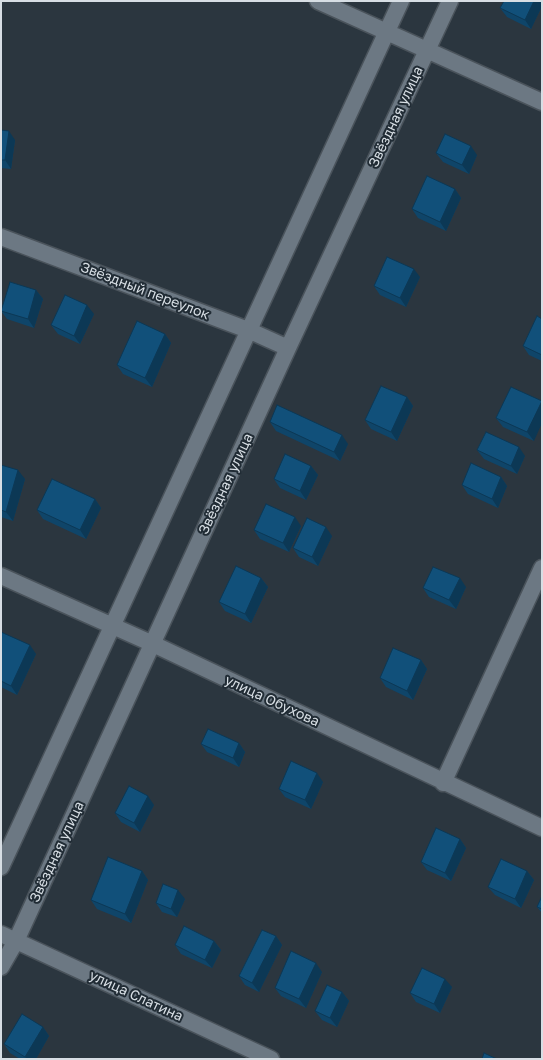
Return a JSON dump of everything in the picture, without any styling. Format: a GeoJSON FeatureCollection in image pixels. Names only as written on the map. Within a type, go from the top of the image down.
{"type":"FeatureCollection","features":[{"type":"Feature","properties":{"kind":"street"},"geometry":{"type":"LineString","coordinates":[[318,1],[542,102]]}},
{"type":"Feature","properties":{"kind":"street"},"geometry":{"type":"LineString","coordinates":[[1,868],[401,1]]}},
{"type":"Feature","properties":{"kind":"street","name":"Звёздная улица"},"geometry":{"type":"LineString","coordinates":[[1,967],[16,941],[288,348],[450,1]]}},
{"type":"Feature","properties":{"kind":"street","name":"Звёздный переулок"},"geometry":{"type":"LineString","coordinates":[[1,237],[248,330],[288,348]]}},
{"type":"Feature","properties":{"kind":"street"},"geometry":{"type":"LineString","coordinates":[[443,783],[542,568]]}},
{"type":"Feature","properties":{"kind":"street","name":"улица Обухова"},"geometry":{"type":"LineString","coordinates":[[1,576],[152,644],[443,783],[542,828]]}},
{"type":"Feature","properties":{"kind":"street","name":"улица Слатина"},"geometry":{"type":"LineString","coordinates":[[1,934],[271,1059]]}},
{"type":"Feature","properties":{"kind":"building"},"geometry":{"type":"Polygon","coordinates":[[[504,1],[534,1],[525,20],[500,8],[504,1]]]}},
{"type":"Feature","properties":{"kind":"building"},"geometry":{"type":"Polygon","coordinates":[[[1,130],[9,131],[5,160],[1,160],[1,130]]]}},
{"type":"Feature","properties":{"kind":"building"},"geometry":{"type":"Polygon","coordinates":[[[445,134],[471,146],[462,165],[436,153],[445,134]]]}},
{"type":"Feature","properties":{"kind":"building"},"geometry":{"type":"Polygon","coordinates":[[[427,176],[455,189],[440,222],[412,209],[427,176]]]}},
{"type":"Feature","properties":{"kind":"building"},"geometry":{"type":"Polygon","coordinates":[[[387,257],[414,269],[400,298],[374,286],[387,257]]]}},
{"type":"Feature","properties":{"kind":"building"},"geometry":{"type":"Polygon","coordinates":[[[10,282],[36,290],[28,319],[1,311],[10,282]]]}},
{"type":"Feature","properties":{"kind":"building"},"geometry":{"type":"Polygon","coordinates":[[[65,295],[87,305],[74,336],[51,325],[65,295]]]}},
{"type":"Feature","properties":{"kind":"building"},"geometry":{"type":"Polygon","coordinates":[[[537,316],[542,319],[542,355],[523,346],[537,316]]]}},
{"type":"Feature","properties":{"kind":"building"},"geometry":{"type":"Polygon","coordinates":[[[137,321],[165,334],[145,378],[117,365],[137,321]]]}},
{"type":"Feature","properties":{"kind":"building"},"geometry":{"type":"Polygon","coordinates":[[[381,386],[407,397],[391,432],[365,420],[381,386]]]}},
{"type":"Feature","properties":{"kind":"building"},"geometry":{"type":"Polygon","coordinates":[[[511,387],[542,401],[527,432],[496,418],[511,387]]]}},
{"type":"Feature","properties":{"kind":"building"},"geometry":{"type":"Polygon","coordinates":[[[277,405],[342,435],[334,452],[270,422],[277,405]]]}},
{"type":"Feature","properties":{"kind":"building"},"geometry":{"type":"Polygon","coordinates":[[[486,432],[519,447],[511,466],[477,450],[486,432]]]}},
{"type":"Feature","properties":{"kind":"building"},"geometry":{"type":"Polygon","coordinates":[[[285,454],[311,466],[300,491],[274,479],[285,454]]]}},
{"type":"Feature","properties":{"kind":"building"},"geometry":{"type":"Polygon","coordinates":[[[471,463],[501,477],[492,499],[462,485],[471,463]]]}},
{"type":"Feature","properties":{"kind":"building"},"geometry":{"type":"Polygon","coordinates":[[[1,465],[18,470],[6,512],[1,510],[1,465]]]}},
{"type":"Feature","properties":{"kind":"building"},"geometry":{"type":"Polygon","coordinates":[[[52,479],[95,499],[80,530],[37,510],[52,479]]]}},
{"type":"Feature","properties":{"kind":"building"},"geometry":{"type":"Polygon","coordinates":[[[266,504],[295,517],[283,543],[254,530],[266,504]]]}},
{"type":"Feature","properties":{"kind":"building"},"geometry":{"type":"Polygon","coordinates":[[[307,518],[326,527],[312,557],[293,548],[307,518]]]}},
{"type":"Feature","properties":{"kind":"building"},"geometry":{"type":"Polygon","coordinates":[[[236,566],[261,578],[245,614],[219,602],[236,566]]]}},
{"type":"Feature","properties":{"kind":"building"},"geometry":{"type":"Polygon","coordinates":[[[433,567],[460,578],[449,600],[423,588],[433,567]]]}},
{"type":"Feature","properties":{"kind":"building"},"geometry":{"type":"Polygon","coordinates":[[[1,632],[30,645],[11,686],[1,681],[1,632]]]}},
{"type":"Feature","properties":{"kind":"building"},"geometry":{"type":"Polygon","coordinates":[[[393,648],[421,660],[407,691],[380,678],[393,648]]]}},
{"type":"Feature","properties":{"kind":"building"},"geometry":{"type":"Polygon","coordinates":[[[208,729],[239,743],[233,758],[201,744],[208,729]]]}},
{"type":"Feature","properties":{"kind":"building"},"geometry":{"type":"Polygon","coordinates":[[[291,761],[317,773],[305,800],[279,789],[291,761]]]}},
{"type":"Feature","properties":{"kind":"building"},"geometry":{"type":"Polygon","coordinates":[[[129,786],[148,796],[134,823],[115,813],[129,786]]]}},
{"type":"Feature","properties":{"kind":"building"},"geometry":{"type":"Polygon","coordinates":[[[436,828],[460,839],[445,873],[421,862],[436,828]]]}},
{"type":"Feature","properties":{"kind":"building"},"geometry":{"type":"Polygon","coordinates":[[[108,857],[142,871],[125,914],[91,900],[108,857]]]}},
{"type":"Feature","properties":{"kind":"building"},"geometry":{"type":"Polygon","coordinates":[[[501,859],[527,871],[515,899],[488,887],[501,859]]]}},
{"type":"Feature","properties":{"kind":"building"},"geometry":{"type":"Polygon","coordinates":[[[163,884],[178,890],[171,909],[156,903],[163,884]]]}},
{"type":"Feature","properties":{"kind":"building"},"geometry":{"type":"Polygon","coordinates":[[[542,896],[542,909],[537,907],[542,896]]]}},
{"type":"Feature","properties":{"kind":"building"},"geometry":{"type":"Polygon","coordinates":[[[184,926],[214,941],[205,960],[175,945],[184,926]]]}},
{"type":"Feature","properties":{"kind":"building"},"geometry":{"type":"Polygon","coordinates":[[[262,930],[276,936],[252,983],[239,976],[262,930]]]}},
{"type":"Feature","properties":{"kind":"building"},"geometry":{"type":"Polygon","coordinates":[[[291,951],[316,963],[299,999],[275,988],[291,951]]]}},
{"type":"Feature","properties":{"kind":"building"},"geometry":{"type":"Polygon","coordinates":[[[422,968],[445,979],[434,1004],[410,993],[422,968]]]}},
{"type":"Feature","properties":{"kind":"building"},"geometry":{"type":"Polygon","coordinates":[[[327,985],[342,992],[330,1018],[315,1011],[327,985]]]}},
{"type":"Feature","properties":{"kind":"building"},"geometry":{"type":"Polygon","coordinates":[[[22,1014],[43,1027],[25,1057],[4,1044],[22,1014]]]}},
{"type":"Feature","properties":{"kind":"building"},"geometry":{"type":"Polygon","coordinates":[[[484,1053],[497,1059],[482,1059],[484,1053]]]}}]}
